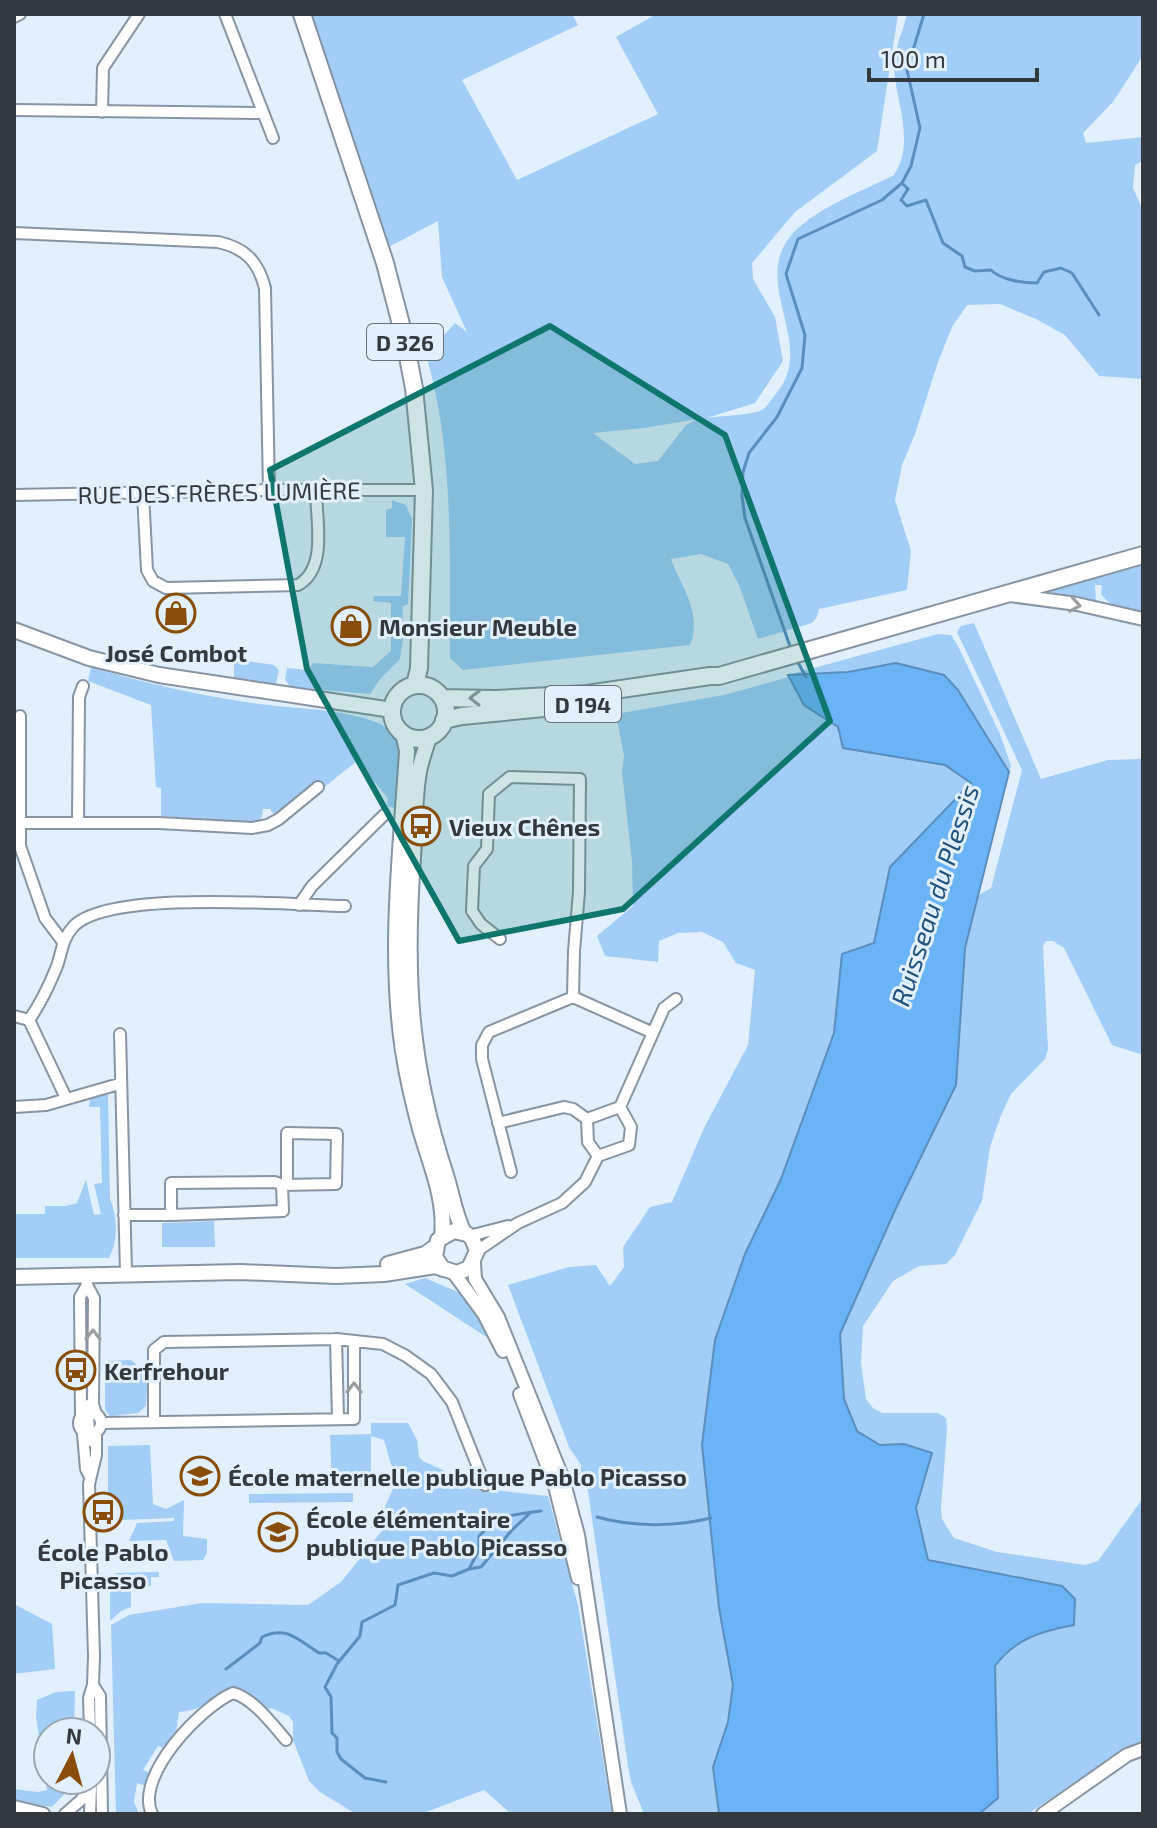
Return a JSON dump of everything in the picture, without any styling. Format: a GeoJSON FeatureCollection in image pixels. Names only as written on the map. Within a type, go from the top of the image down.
{"type":"FeatureCollection","features":[{"type":"Feature","properties":{"kind":"main road","name":"D 326"},"geometry":{"type":"LineString","coordinates":[[302,14],[385,263],[414,388],[424,490],[419,668],[415,685]]}},
{"type":"Feature","properties":{"kind":"main road","name":"D 194"},"geometry":{"type":"LineString","coordinates":[[442,698],[587,694],[719,676],[1143,555]]}},
{"type":"Feature","properties":{"kind":"main road"},"geometry":{"type":"LineString","coordinates":[[14,630],[89,658],[159,675],[392,710]]}},
{"type":"Feature","properties":{"kind":"main road","name":"D 194"},"geometry":{"type":"LineString","coordinates":[[444,720],[642,697],[711,682],[719,676]]}},
{"type":"Feature","properties":{"kind":"main road"},"geometry":{"type":"LineString","coordinates":[[403,733],[417,739],[439,731],[444,720],[442,698],[435,690],[415,685],[404,689],[395,698],[392,710],[393,720],[403,733],[407,751],[399,871],[396,991],[409,1087],[439,1191],[443,1224],[435,1257],[448,1270]]}},
{"type":"Feature","properties":{"kind":"main road"},"geometry":{"type":"LineString","coordinates":[[240,1272],[336,1276],[384,1274],[435,1266],[464,1271],[475,1257],[458,1220],[428,1121],[416,1057],[409,991],[408,929],[419,771],[429,737]]}},
{"type":"Feature","properties":{"kind":"main road"},"geometry":{"type":"LineString","coordinates":[[14,1277],[86,1280],[126,1273],[376,1266],[401,1262],[454,1231],[467,1234]]}},
{"type":"Feature","properties":{"kind":"street"},"geometry":{"type":"LineString","coordinates":[[14,17],[20,14]]}},
{"type":"Feature","properties":{"kind":"street"},"geometry":{"type":"LineString","coordinates":[[102,112],[103,68],[139,14]]}},
{"type":"Feature","properties":{"kind":"street"},"geometry":{"type":"LineString","coordinates":[[225,14],[273,138]]}},
{"type":"Feature","properties":{"kind":"street"},"geometry":{"type":"LineString","coordinates":[[14,110],[262,113]]}},
{"type":"Feature","properties":{"kind":"street"},"geometry":{"type":"LineString","coordinates":[[14,233],[218,242],[235,246],[252,257],[261,271],[265,288],[269,490]]}},
{"type":"Feature","properties":{"kind":"street"},"geometry":{"type":"LineString","coordinates":[[143,493],[147,570],[153,581],[166,588],[298,585],[308,579],[315,569],[317,556],[316,490]]}},
{"type":"Feature","properties":{"kind":"street","name":"RUE DES FRÈRES LUMIÈRE"},"geometry":{"type":"LineString","coordinates":[[14,495],[424,490]]}},
{"type":"Feature","properties":{"kind":"street"},"geometry":{"type":"LineString","coordinates":[[1007,595],[1077,604],[1143,619]]}},
{"type":"Feature","properties":{"kind":"street"},"geometry":{"type":"LineString","coordinates":[[78,822],[79,697],[83,686]]}},
{"type":"Feature","properties":{"kind":"street"},"geometry":{"type":"LineString","coordinates":[[20,716],[20,846],[45,918],[63,942]]}},
{"type":"Feature","properties":{"kind":"street"},"geometry":{"type":"LineString","coordinates":[[500,939],[481,924],[472,911],[474,866],[487,849],[489,794],[510,777],[580,779],[579,892],[573,997]]}},
{"type":"Feature","properties":{"kind":"street"},"geometry":{"type":"LineString","coordinates":[[20,823],[159,823],[252,828],[279,819],[318,787]]}},
{"type":"Feature","properties":{"kind":"street"},"geometry":{"type":"LineString","coordinates":[[299,905],[312,886],[384,815]]}},
{"type":"Feature","properties":{"kind":"street"},"geometry":{"type":"LineString","coordinates":[[29,1020],[44,999],[63,942],[75,924],[110,910],[158,903],[345,906]]}},
{"type":"Feature","properties":{"kind":"street"},"geometry":{"type":"LineString","coordinates":[[511,1172],[482,1059],[482,1045],[489,1032],[573,997],[651,1032]]}},
{"type":"Feature","properties":{"kind":"street"},"geometry":{"type":"LineString","coordinates":[[587,1119],[620,1107],[651,1032],[664,1008],[676,999]]}},
{"type":"Feature","properties":{"kind":"street"},"geometry":{"type":"LineString","coordinates":[[14,1016],[29,1020],[66,1098]]}},
{"type":"Feature","properties":{"kind":"street"},"geometry":{"type":"LineString","coordinates":[[120,1034],[126,1273]]}},
{"type":"Feature","properties":{"kind":"street"},"geometry":{"type":"LineString","coordinates":[[14,1107],[46,1105],[119,1084]]}},
{"type":"Feature","properties":{"kind":"street"},"geometry":{"type":"LineString","coordinates":[[498,1123],[564,1107],[587,1119]]}},
{"type":"Feature","properties":{"kind":"street"},"geometry":{"type":"LineString","coordinates":[[467,1234],[518,1223],[562,1203],[585,1182],[598,1156],[629,1145],[631,1127],[620,1107]]}},
{"type":"Feature","properties":{"kind":"street"},"geometry":{"type":"LineString","coordinates":[[587,1119],[588,1142],[598,1156]]}},
{"type":"Feature","properties":{"kind":"street"},"geometry":{"type":"LineString","coordinates":[[124,1215],[171,1215],[283,1211],[285,1184],[287,1133],[337,1134],[336,1184],[285,1184],[275,1182],[171,1183],[171,1215]]}},
{"type":"Feature","properties":{"kind":"street"},"geometry":{"type":"LineString","coordinates":[[518,1223],[475,1257],[475,1279],[498,1317],[563,1479],[578,1535],[620,1814]]}},
{"type":"Feature","properties":{"kind":"street"},"geometry":{"type":"LineString","coordinates":[[448,1270],[463,1282],[497,1337],[542,1448],[555,1486],[593,1635]]}},
{"type":"Feature","properties":{"kind":"street"},"geometry":{"type":"LineString","coordinates":[[86,1280],[80,1297],[82,1376],[96,1455],[89,1475],[93,1685],[89,1698],[90,1716]]}},
{"type":"Feature","properties":{"kind":"street"},"geometry":{"type":"LineString","coordinates":[[86,1280],[94,1298],[93,1409],[85,1436],[89,1475]]}},
{"type":"Feature","properties":{"kind":"street"},"geometry":{"type":"LineString","coordinates":[[336,1339],[338,1418]]}},
{"type":"Feature","properties":{"kind":"street"},"geometry":{"type":"LineString","coordinates":[[154,1422],[154,1350],[164,1342],[336,1339],[383,1344],[431,1374],[452,1402],[485,1485]]}},
{"type":"Feature","properties":{"kind":"street"},"geometry":{"type":"LineString","coordinates":[[90,1423],[354,1419],[354,1341]]}},
{"type":"Feature","properties":{"kind":"street"},"geometry":{"type":"LineString","coordinates":[[93,1685],[100,1696],[102,1814]]}},
{"type":"Feature","properties":{"kind":"street"},"geometry":{"type":"LineString","coordinates":[[152,1814],[148,1793],[152,1779],[173,1746],[221,1699],[233,1693],[240,1695],[286,1740]]}},
{"type":"Feature","properties":{"kind":"street"},"geometry":{"type":"LineString","coordinates":[[1043,1814],[1127,1755],[1143,1749]]}},
{"type":"Feature","properties":{"kind":"street"},"geometry":{"type":"LineString","coordinates":[[65,1814],[83,1796]]}},
{"type":"Feature","properties":{"kind":"street"},"geometry":{"type":"LineString","coordinates":[[14,1807],[43,1814]]}},
{"type":"Feature","properties":{"kind":"highlighted area"},"geometry":{"type":"Polygon","coordinates":[[[550,326],[725,435],[830,721],[623,909],[459,941],[307,669],[270,470],[550,326]]]}},
{"type":"Feature","properties":{"kind":"shaded area"},"geometry":{"type":"Polygon","coordinates":[[[291,14],[572,14],[578,25],[462,80],[517,180],[658,114],[616,37],[652,14],[898,14],[877,151],[795,212],[752,263],[753,279],[775,317],[783,361],[755,403],[707,418],[757,412],[767,406],[786,377],[790,358],[777,277],[780,257],[789,238],[823,210],[894,175],[900,162],[904,137],[894,63],[907,14],[1143,14],[1142,57],[1113,102],[1083,133],[1086,143],[1143,137],[1143,161],[1135,165],[1133,188],[1143,210],[1143,379],[1099,376],[1065,335],[1036,319],[1000,304],[967,305],[952,327],[902,465],[895,500],[911,551],[907,590],[819,609],[812,623],[758,639],[739,585],[728,564],[701,554],[671,559],[692,611],[694,622],[690,645],[463,670],[450,658],[446,467],[442,429],[426,355],[455,323],[467,332],[442,277],[438,221],[385,249],[291,14]],[[698,419],[593,433],[635,464],[658,461],[686,425],[698,419]]]}},
{"type":"Feature","properties":{"kind":"shaded area"},"geometry":{"type":"Polygon","coordinates":[[[392,500],[406,505],[412,519],[408,604],[403,606],[402,625],[405,626],[400,659],[370,694],[290,687],[285,679],[287,668],[308,670],[313,663],[373,667],[391,651],[391,603],[373,601],[374,596],[401,596],[405,537],[386,537],[386,510],[392,508],[392,500]]]}},
{"type":"Feature","properties":{"kind":"shaded area"},"geometry":{"type":"Polygon","coordinates":[[[1143,565],[1143,615],[1110,603],[1101,594],[1102,585],[1095,585],[1096,603],[1037,594],[1143,565]]]}},
{"type":"Feature","properties":{"kind":"shaded area"},"geometry":{"type":"Polygon","coordinates":[[[974,623],[1041,779],[1108,760],[1143,759],[1143,1055],[1112,1045],[1064,948],[1053,941],[1046,941],[1043,946],[1048,1049],[1045,1059],[1011,1094],[1000,1118],[990,1147],[982,1201],[955,1255],[946,1264],[919,1266],[893,1281],[863,1326],[861,1363],[866,1399],[873,1408],[882,1413],[938,1413],[946,1418],[941,1508],[942,1519],[954,1538],[997,1552],[1085,1565],[1098,1561],[1143,1498],[1143,1740],[1118,1753],[1028,1814],[979,1814],[998,1797],[995,1667],[1020,1643],[1051,1630],[1074,1625],[928,1560],[916,1508],[932,1454],[904,1444],[880,1445],[857,1431],[844,1399],[840,1334],[896,1208],[956,1085],[965,948],[977,896],[991,888],[1022,770],[957,632],[961,626],[974,623]]]}},
{"type":"Feature","properties":{"kind":"shaded area"},"geometry":{"type":"Polygon","coordinates":[[[938,634],[951,635],[958,646],[1000,734],[1011,766],[1009,772],[958,690],[896,663],[848,672],[788,675],[938,634]]]}},
{"type":"Feature","properties":{"kind":"shaded area"},"geometry":{"type":"Polygon","coordinates":[[[234,659],[274,665],[279,670],[276,684],[271,686],[234,679],[234,659]]]}},
{"type":"Feature","properties":{"kind":"shaded area"},"geometry":{"type":"Polygon","coordinates":[[[91,667],[191,692],[252,703],[334,712],[380,724],[392,733],[400,746],[395,808],[387,806],[388,798],[357,761],[323,788],[318,781],[275,816],[270,809],[263,809],[258,823],[161,816],[161,788],[156,787],[151,705],[88,681],[91,667]]]}},
{"type":"Feature","properties":{"kind":"shaded area"},"geometry":{"type":"Polygon","coordinates":[[[789,677],[804,705],[838,727],[843,748],[945,765],[971,783],[890,867],[874,943],[842,955],[834,1033],[781,1179],[745,1254],[715,1340],[702,1445],[719,1608],[733,1684],[728,1722],[713,1767],[719,1814],[644,1814],[628,1766],[588,1491],[579,1474],[581,1465],[569,1447],[508,1285],[569,1267],[596,1265],[610,1286],[624,1267],[623,1247],[650,1207],[672,1202],[704,1128],[748,1045],[755,970],[736,963],[723,942],[702,932],[678,933],[659,941],[658,962],[605,956],[597,936],[633,906],[632,862],[622,772],[624,756],[616,714],[724,695],[789,677]]]}},
{"type":"Feature","properties":{"kind":"shaded area"},"geometry":{"type":"Polygon","coordinates":[[[95,1095],[108,1095],[110,1199],[116,1229],[109,1258],[15,1258],[14,1214],[45,1214],[45,1206],[77,1203],[86,1180],[94,1215],[101,1214],[94,1184],[102,1183],[100,1107],[89,1107],[90,1099],[95,1095]]]}},
{"type":"Feature","properties":{"kind":"shaded area"},"geometry":{"type":"Polygon","coordinates":[[[214,1221],[215,1247],[162,1247],[162,1223],[214,1221]]]}},
{"type":"Feature","properties":{"kind":"shaded area"},"geometry":{"type":"Polygon","coordinates":[[[425,1278],[465,1295],[488,1338],[405,1284],[425,1278]]]}},
{"type":"Feature","properties":{"kind":"shaded area"},"geometry":{"type":"Polygon","coordinates":[[[131,1360],[148,1374],[146,1406],[138,1413],[110,1416],[105,1410],[105,1361],[131,1360]]]}},
{"type":"Feature","properties":{"kind":"shaded area"},"geometry":{"type":"Polygon","coordinates":[[[371,1423],[408,1423],[423,1461],[484,1489],[548,1496],[578,1605],[612,1814],[511,1814],[484,1790],[421,1814],[356,1814],[320,1792],[309,1781],[293,1740],[293,1722],[289,1716],[271,1708],[264,1710],[231,1690],[202,1706],[179,1712],[176,1733],[167,1750],[158,1746],[143,1770],[152,1774],[146,1786],[137,1783],[134,1802],[139,1814],[116,1814],[111,1625],[129,1615],[202,1603],[308,1605],[341,1582],[385,1527],[370,1528],[384,1509],[396,1482],[384,1440],[371,1436],[371,1487],[332,1487],[330,1435],[371,1434],[371,1423]]]}},
{"type":"Feature","properties":{"kind":"shaded area"},"geometry":{"type":"Polygon","coordinates":[[[150,1445],[153,1504],[166,1509],[184,1500],[183,1536],[207,1539],[207,1553],[203,1560],[174,1561],[166,1540],[129,1541],[137,1523],[174,1521],[174,1518],[122,1520],[119,1514],[108,1511],[108,1446],[150,1445]]]}},
{"type":"Feature","properties":{"kind":"shaded area"},"geometry":{"type":"Polygon","coordinates":[[[353,1493],[353,1502],[249,1503],[249,1494],[353,1493]]]}},
{"type":"Feature","properties":{"kind":"shaded area"},"geometry":{"type":"Polygon","coordinates":[[[159,1572],[159,1577],[151,1577],[151,1586],[131,1587],[131,1607],[110,1621],[110,1580],[115,1573],[159,1572]]]}},
{"type":"Feature","properties":{"kind":"shaded area"},"geometry":{"type":"Polygon","coordinates":[[[14,1604],[52,1624],[55,1669],[14,1674],[14,1604]]]}},
{"type":"Feature","properties":{"kind":"shaded area"},"geometry":{"type":"Polygon","coordinates":[[[75,1691],[74,1716],[36,1716],[37,1700],[56,1692],[75,1691]]]}},
{"type":"Feature","properties":{"kind":"shaded area"},"geometry":{"type":"Polygon","coordinates":[[[14,1789],[32,1791],[32,1796],[62,1796],[52,1807],[14,1801],[14,1789]]]}},
{"type":"Feature","properties":{"kind":"water"},"geometry":{"type":"Polygon","coordinates":[[[896,663],[944,675],[958,690],[1009,772],[965,948],[956,1085],[896,1208],[840,1334],[844,1399],[857,1431],[880,1445],[904,1444],[932,1453],[916,1508],[928,1560],[1062,1586],[1075,1599],[1074,1625],[1051,1630],[1020,1643],[995,1666],[998,1798],[979,1814],[719,1814],[713,1767],[728,1722],[733,1685],[719,1608],[702,1445],[715,1340],[745,1254],[781,1179],[834,1033],[842,954],[874,943],[890,867],[971,783],[945,765],[843,748],[838,727],[804,705],[788,675],[848,672],[896,663]]]}},
{"type":"Feature","properties":{"kind":"waterway","name":"Ruisseau du Plessis"},"geometry":{"type":"LineString","coordinates":[[791,649],[745,518],[743,472],[749,453],[777,417],[802,368],[805,335],[786,274],[798,239],[882,200],[902,183],[911,166],[920,128],[907,70],[924,14]]}},
{"type":"Feature","properties":{"kind":"waterway"},"geometry":{"type":"LineString","coordinates":[[902,183],[908,189],[901,200],[907,206],[926,200],[943,243],[962,256],[965,267],[975,271],[991,270],[1019,282],[1037,283],[1044,272],[1061,268],[1072,273],[1099,315]]}},
{"type":"Feature","properties":{"kind":"waterway","name":"Ruisseau du Plessis"},"geometry":{"type":"LineString","coordinates":[[796,659],[806,677]]}},
{"type":"Feature","properties":{"kind":"waterway"},"geometry":{"type":"LineString","coordinates":[[386,1782],[365,1778],[341,1759],[337,1752],[337,1738],[332,1733],[331,1697],[325,1687],[337,1664],[360,1636],[362,1622],[395,1605],[398,1585],[434,1573],[452,1576],[469,1569],[479,1550],[479,1536],[493,1523],[507,1517],[541,1511]]}},
{"type":"Feature","properties":{"kind":"waterway"},"geometry":{"type":"LineString","coordinates":[[469,1569],[481,1567],[529,1514]]}},
{"type":"Feature","properties":{"kind":"waterway"},"geometry":{"type":"LineString","coordinates":[[597,1517],[654,1525],[711,1518]]}},
{"type":"Feature","properties":{"kind":"waterway"},"geometry":{"type":"LineString","coordinates":[[226,1669],[260,1643],[262,1637],[278,1633],[292,1636],[339,1661]]}},
{"type":"Feature","properties":{"kind":"place","name":"José Combot"},"geometry":{"type":"Point","coordinates":[176,613]}},
{"type":"Feature","properties":{"kind":"place","name":"Monsieur Meuble"},"geometry":{"type":"Point","coordinates":[351,626]}},
{"type":"Feature","properties":{"kind":"place","name":"Vieux Chênes"},"geometry":{"type":"Point","coordinates":[421,826]}},
{"type":"Feature","properties":{"kind":"place","name":"Kerfrehour"},"geometry":{"type":"Point","coordinates":[76,1370]}},
{"type":"Feature","properties":{"kind":"place","name":"École maternelle publique Pablo Picasso"},"geometry":{"type":"Point","coordinates":[200,1476]}},
{"type":"Feature","properties":{"kind":"place","name":"École Pablo Picasso"},"geometry":{"type":"Point","coordinates":[103,1512]}},
{"type":"Feature","properties":{"kind":"place","name":"École élémentaire publique Pablo Picasso"},"geometry":{"type":"Point","coordinates":[278,1532]}}]}
